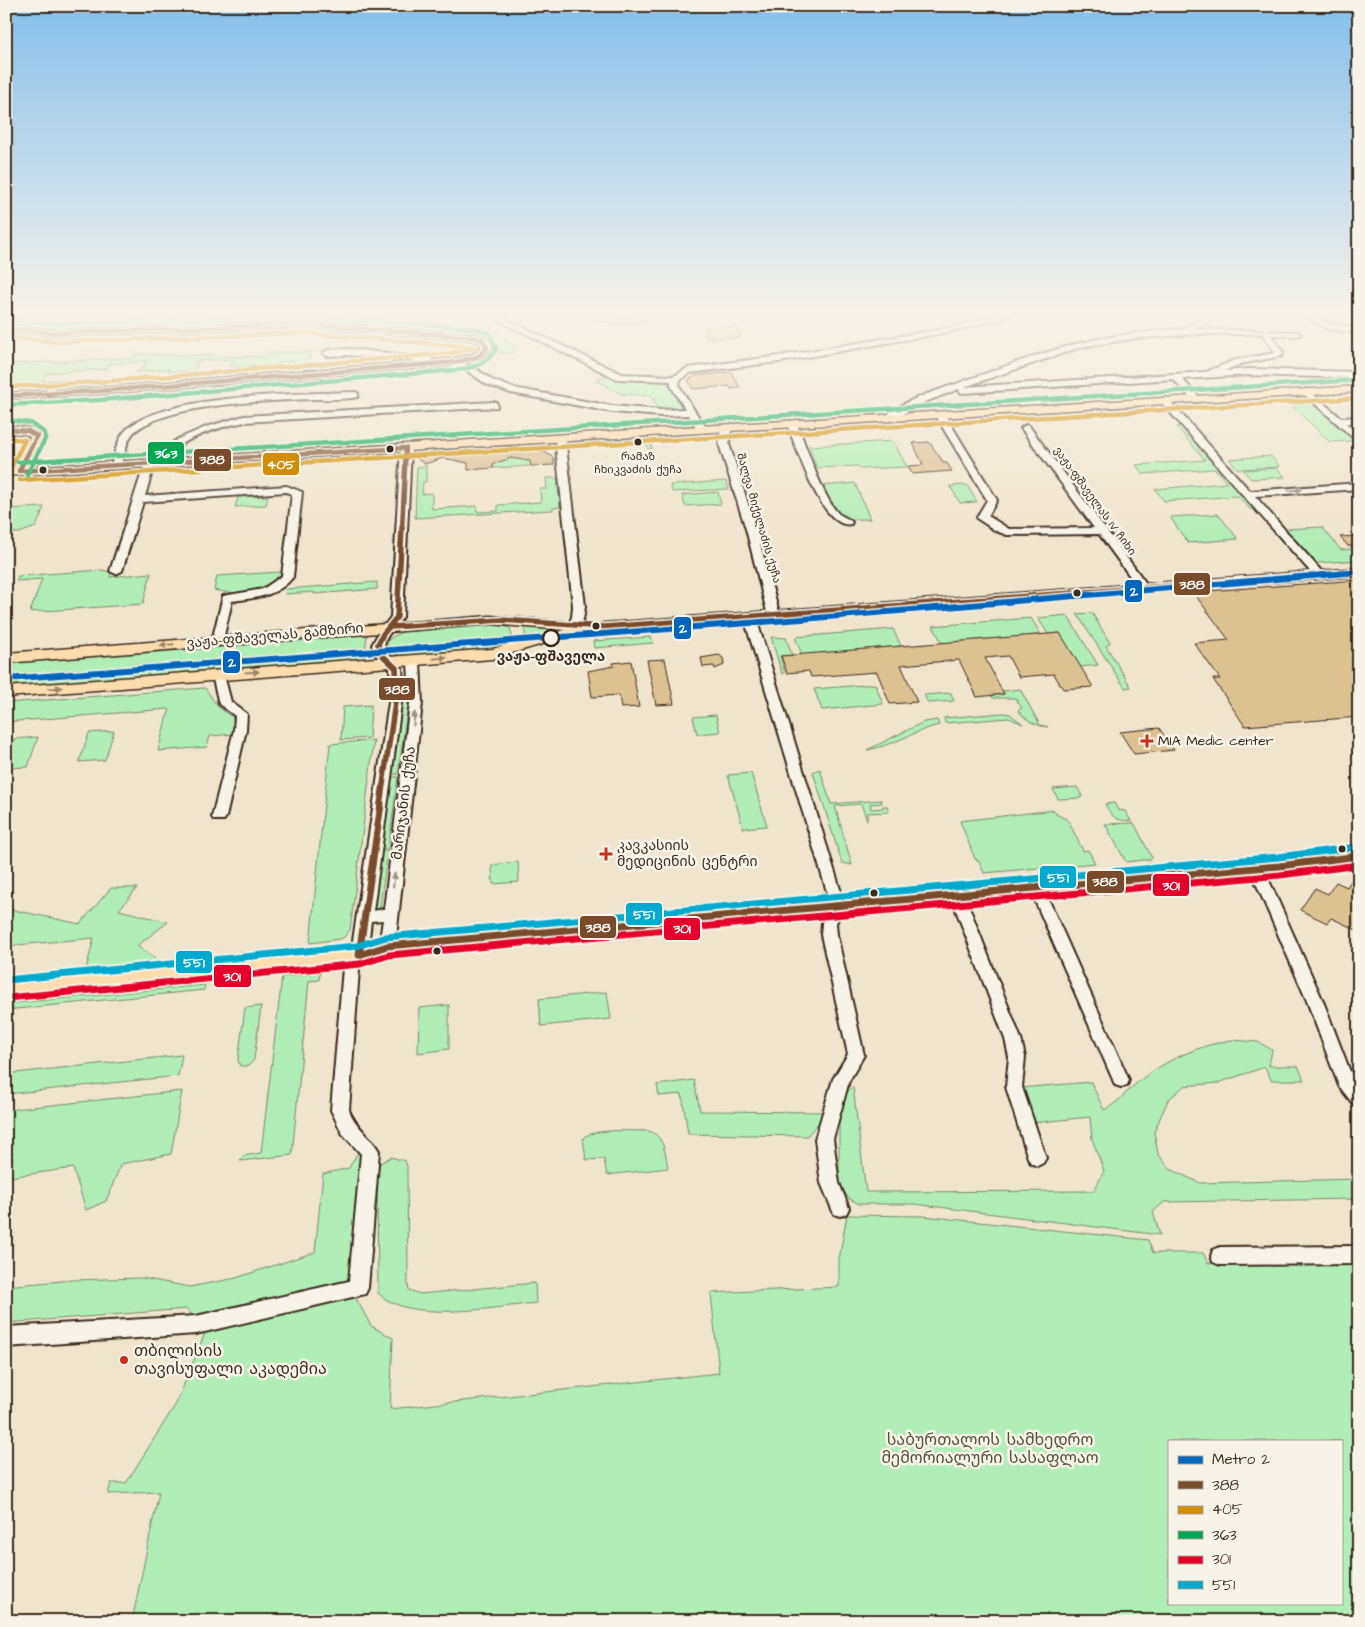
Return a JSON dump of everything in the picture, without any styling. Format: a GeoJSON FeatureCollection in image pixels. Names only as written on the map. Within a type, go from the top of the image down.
{"type":"FeatureCollection","features":[{"type":"Feature","properties":{"kind":"main road"},"geometry":{"type":"LineString","coordinates":[[6,396],[75,392]]}},
{"type":"Feature","properties":{"kind":"main road"},"geometry":{"type":"LineString","coordinates":[[13,471],[1307,392]]}},
{"type":"Feature","properties":{"kind":"main road"},"geometry":{"type":"LineString","coordinates":[[6,429],[28,431],[37,436],[13,471]]}},
{"type":"Feature","properties":{"kind":"main road","name":"ვაჟა-ფშაველას გამზირი"},"geometry":{"type":"LineString","coordinates":[[6,658],[390,627],[512,620],[604,627],[750,618],[1359,572]]}},
{"type":"Feature","properties":{"kind":"main road"},"geometry":{"type":"LineString","coordinates":[[508,650],[518,643],[520,638],[519,626],[512,620]]}},
{"type":"Feature","properties":{"kind":"main road","name":"ვაჟა-ფშაველას გამზირი"},"geometry":{"type":"LineString","coordinates":[[6,692],[414,661],[508,650],[550,637],[604,627]]}},
{"type":"Feature","properties":{"kind":"main road"},"geometry":{"type":"LineString","coordinates":[[6,990],[359,955],[387,946],[1256,868],[1359,856]]}},
{"type":"Feature","properties":{"kind":"street"},"geometry":{"type":"LineString","coordinates":[[520,392],[612,409],[661,413],[691,412]]}},
{"type":"Feature","properties":{"kind":"street"},"geometry":{"type":"LineString","coordinates":[[679,392],[700,426],[706,429]]}},
{"type":"Feature","properties":{"kind":"street"},"geometry":{"type":"LineString","coordinates":[[889,418],[912,404],[944,392]]}},
{"type":"Feature","properties":{"kind":"street"},"geometry":{"type":"LineString","coordinates":[[1190,392],[1196,399]]}},
{"type":"Feature","properties":{"kind":"street"},"geometry":{"type":"LineString","coordinates":[[1307,392],[1359,440]]}},
{"type":"Feature","properties":{"kind":"street"},"geometry":{"type":"LineString","coordinates":[[116,465],[130,431],[147,420],[165,414],[229,402],[355,395]]}},
{"type":"Feature","properties":{"kind":"street"},"geometry":{"type":"LineString","coordinates":[[1165,401],[1319,575]]}},
{"type":"Feature","properties":{"kind":"street"},"geometry":{"type":"LineString","coordinates":[[116,571],[139,499],[153,463],[163,452],[172,446],[220,424],[244,419],[494,405]]}},
{"type":"Feature","properties":{"kind":"street"},"geometry":{"type":"LineString","coordinates":[[940,415],[992,500],[982,517],[1000,530],[1007,532],[1102,531]]}},
{"type":"Feature","properties":{"kind":"street"},"geometry":{"type":"LineString","coordinates":[[1338,421],[1359,420]]}},
{"type":"Feature","properties":{"kind":"street"},"geometry":{"type":"LineString","coordinates":[[792,424],[820,492],[835,516],[846,522]]}},
{"type":"Feature","properties":{"kind":"street","name":"შალვა მიქელაძის ქუჩა"},"geometry":{"type":"LineString","coordinates":[[726,428],[724,444],[751,528],[774,616]]}},
{"type":"Feature","properties":{"kind":"street","name":"ვაჟა-ფშაველას IV ჩიხი"},"geometry":{"type":"LineString","coordinates":[[1026,428],[1144,588]]}},
{"type":"Feature","properties":{"kind":"street"},"geometry":{"type":"LineString","coordinates":[[560,438],[579,606],[574,626]]}},
{"type":"Feature","properties":{"kind":"street","name":"მარიჯანის ქუჩა"},"geometry":{"type":"LineString","coordinates":[[6,1337],[196,1325],[358,1288],[370,1151],[356,1138],[343,1119],[340,1110],[351,968],[359,955],[397,679],[396,670],[392,663],[382,657],[378,650],[380,640],[397,617],[406,448]]}},
{"type":"Feature","properties":{"kind":"street"},"geometry":{"type":"LineString","coordinates":[[1247,494],[1359,486]]}},
{"type":"Feature","properties":{"kind":"street"},"geometry":{"type":"LineString","coordinates":[[139,499],[287,489],[298,492],[287,577],[280,586],[269,592],[227,598],[218,641]]}},
{"type":"Feature","properties":{"kind":"street"},"geometry":{"type":"LineString","coordinates":[[750,618],[838,905],[829,923],[829,935],[856,1055],[841,1079],[824,1139],[830,1183],[840,1208]]}},
{"type":"Feature","properties":{"kind":"street","name":"მარიჯანის ქუჩა"},"geometry":{"type":"LineString","coordinates":[[387,946],[416,703],[414,661]]}},
{"type":"Feature","properties":{"kind":"street"},"geometry":{"type":"LineString","coordinates":[[218,675],[225,704],[241,714],[240,730],[219,817]]}},
{"type":"Feature","properties":{"kind":"street"},"geometry":{"type":"LineString","coordinates":[[397,679],[415,678]]}},
{"type":"Feature","properties":{"kind":"street"},"geometry":{"type":"LineString","coordinates":[[1256,868],[1315,1001],[1347,1086],[1359,1099]]}},
{"type":"Feature","properties":{"kind":"street"},"geometry":{"type":"LineString","coordinates":[[1036,887],[1121,1080]]}},
{"type":"Feature","properties":{"kind":"street"},"geometry":{"type":"LineString","coordinates":[[956,894],[1013,1039],[1017,1058],[1014,1087],[1037,1158]]}},
{"type":"Feature","properties":{"kind":"street"},"geometry":{"type":"LineString","coordinates":[[365,914],[376,917],[390,913]]}},
{"type":"Feature","properties":{"kind":"street"},"geometry":{"type":"LineString","coordinates":[[1220,1256],[1359,1255]]}},
{"type":"Feature","properties":{"kind":"green space"},"geometry":{"type":"Polygon","coordinates":[[[617,392],[673,392],[683,410],[677,411],[670,406],[657,409],[652,396],[621,394],[617,392]]]}},
{"type":"Feature","properties":{"kind":"green space"},"geometry":{"type":"Polygon","coordinates":[[[1306,397],[1354,441],[1330,442],[1284,398],[1306,397]]]}},
{"type":"Feature","properties":{"kind":"green space"},"geometry":{"type":"Polygon","coordinates":[[[1182,426],[1254,510],[1250,509],[1238,496],[1164,501],[1155,489],[1227,483],[1215,469],[1143,474],[1136,465],[1205,460],[1177,427],[1182,426]]]}},
{"type":"Feature","properties":{"kind":"green space"},"geometry":{"type":"Polygon","coordinates":[[[657,434],[658,438],[650,439],[652,449],[648,449],[645,439],[570,443],[570,439],[657,434]]]}},
{"type":"Feature","properties":{"kind":"green space"},"geometry":{"type":"Polygon","coordinates":[[[893,441],[907,467],[860,469],[858,466],[817,468],[809,446],[893,441]]]}},
{"type":"Feature","properties":{"kind":"green space"},"geometry":{"type":"Polygon","coordinates":[[[1271,456],[1280,467],[1238,469],[1229,459],[1271,456]]]}},
{"type":"Feature","properties":{"kind":"green space"},"geometry":{"type":"Polygon","coordinates":[[[511,458],[530,461],[531,466],[493,468],[493,464],[511,458]]]}},
{"type":"Feature","properties":{"kind":"green space"},"geometry":{"type":"Polygon","coordinates":[[[426,466],[426,482],[423,482],[422,494],[432,493],[432,509],[477,506],[477,512],[498,511],[498,505],[541,502],[540,489],[547,489],[546,478],[557,478],[560,507],[553,508],[553,510],[415,518],[417,467],[426,466]]]}},
{"type":"Feature","properties":{"kind":"green space"},"geometry":{"type":"Polygon","coordinates":[[[1277,468],[1285,477],[1251,479],[1243,470],[1277,468]]]}},
{"type":"Feature","properties":{"kind":"green space"},"geometry":{"type":"Polygon","coordinates":[[[726,481],[729,489],[672,492],[670,485],[726,481]]]}},
{"type":"Feature","properties":{"kind":"green space"},"geometry":{"type":"Polygon","coordinates":[[[855,483],[870,519],[850,518],[839,513],[821,486],[855,483]]]}},
{"type":"Feature","properties":{"kind":"green space"},"geometry":{"type":"Polygon","coordinates":[[[967,485],[977,502],[960,503],[950,486],[967,485]]]}},
{"type":"Feature","properties":{"kind":"green space"},"geometry":{"type":"Polygon","coordinates":[[[718,492],[721,504],[685,506],[682,495],[718,492]]]}},
{"type":"Feature","properties":{"kind":"green space"},"geometry":{"type":"Polygon","coordinates":[[[268,496],[266,505],[235,507],[238,497],[268,496]]]}},
{"type":"Feature","properties":{"kind":"green space"},"geometry":{"type":"Polygon","coordinates":[[[44,507],[36,527],[19,533],[6,533],[6,509],[44,507]]]}},
{"type":"Feature","properties":{"kind":"green space"},"geometry":{"type":"Polygon","coordinates":[[[1218,514],[1238,539],[1188,543],[1170,517],[1218,514]]]}},
{"type":"Feature","properties":{"kind":"green space"},"geometry":{"type":"Polygon","coordinates":[[[1322,527],[1341,550],[1359,548],[1359,560],[1317,563],[1286,529],[1322,527]]]}},
{"type":"Feature","properties":{"kind":"green space"},"geometry":{"type":"Polygon","coordinates":[[[102,570],[111,572],[110,577],[151,573],[143,604],[30,612],[42,579],[16,581],[18,576],[102,570]]]}},
{"type":"Feature","properties":{"kind":"green space"},"geometry":{"type":"Polygon","coordinates":[[[281,572],[279,581],[263,589],[239,593],[214,590],[217,576],[281,572]]]}},
{"type":"Feature","properties":{"kind":"green space"},"geometry":{"type":"Polygon","coordinates":[[[377,582],[377,589],[314,594],[314,592],[285,594],[286,589],[377,582]]]}},
{"type":"Feature","properties":{"kind":"green space"},"geometry":{"type":"Polygon","coordinates":[[[1092,613],[1110,643],[1106,646],[1131,687],[1125,688],[1077,614],[1092,613]]]}},
{"type":"Feature","properties":{"kind":"green space"},"geometry":{"type":"Polygon","coordinates":[[[1067,615],[1098,665],[1080,667],[1060,633],[1048,634],[1038,618],[1067,615]]]}},
{"type":"Feature","properties":{"kind":"green space"},"geometry":{"type":"Polygon","coordinates":[[[1031,618],[1041,635],[942,643],[933,626],[1031,618]]]}},
{"type":"Feature","properties":{"kind":"green space"},"geometry":{"type":"Polygon","coordinates":[[[498,625],[510,628],[512,636],[507,645],[493,649],[402,656],[391,653],[386,648],[389,639],[402,632],[498,625]]]}},
{"type":"Feature","properties":{"kind":"green space"},"geometry":{"type":"Polygon","coordinates":[[[525,627],[576,629],[525,640],[525,627]]]}},
{"type":"Feature","properties":{"kind":"green space"},"geometry":{"type":"Polygon","coordinates":[[[893,629],[901,646],[802,655],[795,637],[893,629]]]}},
{"type":"Feature","properties":{"kind":"green space"},"geometry":{"type":"Polygon","coordinates":[[[367,635],[364,659],[6,687],[6,663],[367,635]]]}},
{"type":"Feature","properties":{"kind":"green space"},"geometry":{"type":"Polygon","coordinates":[[[651,637],[653,643],[594,648],[593,641],[651,637]]]}},
{"type":"Feature","properties":{"kind":"green space"},"geometry":{"type":"Polygon","coordinates":[[[771,637],[786,638],[792,655],[780,656],[785,673],[782,674],[771,637]]]}},
{"type":"Feature","properties":{"kind":"green space"},"geometry":{"type":"Polygon","coordinates":[[[405,684],[411,684],[398,774],[392,774],[405,684]]]}},
{"type":"Feature","properties":{"kind":"green space"},"geometry":{"type":"Polygon","coordinates":[[[875,684],[883,704],[822,710],[814,689],[875,684]]]}},
{"type":"Feature","properties":{"kind":"green space"},"geometry":{"type":"Polygon","coordinates":[[[205,688],[218,707],[233,718],[234,734],[210,736],[207,747],[158,751],[170,710],[168,709],[6,722],[6,703],[205,688]]]}},
{"type":"Feature","properties":{"kind":"green space"},"geometry":{"type":"Polygon","coordinates":[[[1020,689],[1040,725],[1044,726],[1035,724],[1027,720],[1018,710],[1022,708],[1015,698],[993,698],[991,696],[1004,694],[1003,691],[1020,689]]]}},
{"type":"Feature","properties":{"kind":"green space"},"geometry":{"type":"Polygon","coordinates":[[[951,693],[954,701],[928,703],[924,695],[951,693]]]}},
{"type":"Feature","properties":{"kind":"green space"},"geometry":{"type":"Polygon","coordinates":[[[371,705],[369,738],[341,740],[343,707],[371,705]]]}},
{"type":"Feature","properties":{"kind":"green space"},"geometry":{"type":"Polygon","coordinates":[[[1010,714],[1023,724],[1009,718],[945,723],[944,718],[1010,714]]]}},
{"type":"Feature","properties":{"kind":"green space"},"geometry":{"type":"Polygon","coordinates":[[[716,715],[720,732],[697,734],[693,717],[716,715]]]}},
{"type":"Feature","properties":{"kind":"green space"},"geometry":{"type":"Polygon","coordinates":[[[937,720],[939,725],[867,750],[924,722],[937,720]]]}},
{"type":"Feature","properties":{"kind":"green space"},"geometry":{"type":"Polygon","coordinates":[[[114,731],[105,760],[79,762],[89,733],[114,731]]]}},
{"type":"Feature","properties":{"kind":"green space"},"geometry":{"type":"Polygon","coordinates":[[[38,737],[28,767],[6,768],[6,761],[14,739],[38,737]]]}},
{"type":"Feature","properties":{"kind":"green space"},"geometry":{"type":"Polygon","coordinates":[[[374,740],[350,930],[340,939],[310,943],[330,744],[374,740]]]}},
{"type":"Feature","properties":{"kind":"green space"},"geometry":{"type":"Polygon","coordinates":[[[820,769],[831,804],[881,800],[882,803],[870,804],[871,809],[887,806],[889,812],[867,813],[867,820],[861,804],[835,806],[852,865],[842,863],[813,772],[820,769]]]}},
{"type":"Feature","properties":{"kind":"green space"},"geometry":{"type":"Polygon","coordinates":[[[751,773],[767,826],[743,828],[728,775],[751,773]]]}},
{"type":"Feature","properties":{"kind":"green space"},"geometry":{"type":"Polygon","coordinates":[[[392,777],[398,777],[388,849],[381,849],[392,777]]]}},
{"type":"Feature","properties":{"kind":"green space"},"geometry":{"type":"Polygon","coordinates":[[[1077,787],[1082,796],[1081,798],[1058,799],[1053,789],[1077,787]]]}},
{"type":"Feature","properties":{"kind":"green space"},"geometry":{"type":"Polygon","coordinates":[[[1114,803],[1118,810],[1125,811],[1131,821],[1121,820],[1112,815],[1105,804],[1114,803]]]}},
{"type":"Feature","properties":{"kind":"green space"},"geometry":{"type":"Polygon","coordinates":[[[1054,810],[1056,814],[1068,820],[1083,851],[1088,850],[1095,863],[984,873],[979,861],[975,859],[960,821],[1054,810]]]}},
{"type":"Feature","properties":{"kind":"green space"},"geometry":{"type":"Polygon","coordinates":[[[1134,823],[1152,858],[1126,862],[1105,824],[1134,823]]]}},
{"type":"Feature","properties":{"kind":"green space"},"geometry":{"type":"Polygon","coordinates":[[[381,851],[388,851],[379,914],[372,914],[381,851]]]}},
{"type":"Feature","properties":{"kind":"green space"},"geometry":{"type":"Polygon","coordinates":[[[518,862],[519,882],[493,884],[492,865],[518,862]]]}},
{"type":"Feature","properties":{"kind":"green space"},"geometry":{"type":"Polygon","coordinates":[[[111,888],[137,888],[119,910],[168,922],[137,946],[163,964],[86,969],[94,938],[6,946],[6,911],[9,909],[80,924],[111,888]]]}},
{"type":"Feature","properties":{"kind":"green space"},"geometry":{"type":"Polygon","coordinates":[[[320,973],[319,980],[309,981],[292,1155],[240,1161],[243,1156],[261,1153],[282,977],[320,973]]]}},
{"type":"Feature","properties":{"kind":"green space"},"geometry":{"type":"Polygon","coordinates":[[[205,985],[204,990],[6,1010],[6,1004],[205,985]]]}},
{"type":"Feature","properties":{"kind":"green space"},"geometry":{"type":"Polygon","coordinates":[[[607,992],[611,1019],[541,1026],[539,999],[607,992]]]}},
{"type":"Feature","properties":{"kind":"green space"},"geometry":{"type":"Polygon","coordinates":[[[449,1005],[449,1049],[418,1053],[419,1008],[449,1005]]]}},
{"type":"Feature","properties":{"kind":"green space"},"geometry":{"type":"Polygon","coordinates":[[[261,1006],[254,1060],[248,1066],[240,1066],[238,1060],[245,1008],[261,1006]]]}},
{"type":"Feature","properties":{"kind":"green space"},"geometry":{"type":"Polygon","coordinates":[[[1231,1040],[1258,1042],[1272,1050],[1269,1066],[1298,1066],[1304,1080],[1271,1080],[1265,1067],[1218,1083],[1184,1086],[1168,1100],[1154,1132],[1158,1154],[1170,1169],[1200,1183],[1359,1179],[1359,1199],[1164,1202],[1153,1212],[1160,1235],[915,1204],[859,1204],[848,1198],[839,1181],[839,1105],[844,1093],[853,1087],[866,1192],[1094,1191],[1104,1171],[1092,1139],[1090,1117],[1031,1123],[1019,1088],[1091,1082],[1104,1110],[1143,1078],[1163,1065],[1197,1049],[1231,1040]]]}},
{"type":"Feature","properties":{"kind":"green space"},"geometry":{"type":"Polygon","coordinates":[[[182,1055],[178,1076],[6,1094],[6,1074],[182,1055]]]}},
{"type":"Feature","properties":{"kind":"green space"},"geometry":{"type":"Polygon","coordinates":[[[694,1080],[700,1111],[828,1112],[807,1136],[688,1134],[682,1094],[659,1096],[657,1085],[694,1080]]]}},
{"type":"Feature","properties":{"kind":"green space"},"geometry":{"type":"Polygon","coordinates":[[[182,1091],[171,1154],[121,1164],[106,1201],[86,1210],[73,1168],[9,1177],[13,1157],[6,1157],[6,1110],[182,1091]]]}},
{"type":"Feature","properties":{"kind":"green space"},"geometry":{"type":"Polygon","coordinates":[[[614,1131],[649,1131],[661,1141],[668,1168],[607,1175],[604,1159],[586,1160],[583,1138],[588,1135],[614,1131]]]}},
{"type":"Feature","properties":{"kind":"green space","name":"საბურთალოს სამხედრო მემორიალური სასაფლაო"},"geometry":{"type":"Polygon","coordinates":[[[358,1152],[364,1153],[357,1300],[371,1326],[393,1338],[390,1409],[719,1373],[711,1293],[839,1287],[839,1259],[847,1215],[923,1216],[1148,1240],[1153,1253],[1203,1253],[1208,1263],[1359,1262],[1359,1621],[132,1621],[159,1492],[108,1494],[111,1483],[126,1483],[176,1404],[205,1333],[187,1309],[6,1323],[6,1286],[72,1280],[142,1278],[190,1287],[236,1278],[315,1252],[323,1174],[349,1168],[358,1152]]]}},
{"type":"Feature","properties":{"kind":"green space"},"geometry":{"type":"Polygon","coordinates":[[[391,1157],[405,1161],[407,1166],[409,1290],[420,1294],[535,1283],[536,1303],[476,1310],[430,1311],[409,1308],[391,1302],[378,1293],[377,1177],[380,1163],[391,1157]]]}},
{"type":"Feature","properties":{"kind":"building"},"geometry":{"type":"Polygon","coordinates":[[[929,442],[952,471],[912,474],[908,466],[923,465],[913,443],[929,442]]]}},
{"type":"Feature","properties":{"kind":"building"},"geometry":{"type":"Polygon","coordinates":[[[517,446],[545,452],[554,458],[554,465],[531,466],[530,461],[511,458],[493,464],[493,468],[468,470],[468,463],[443,458],[425,464],[416,458],[426,454],[426,452],[459,450],[460,452],[474,455],[501,447],[517,446]]]}},
{"type":"Feature","properties":{"kind":"building"},"geometry":{"type":"Polygon","coordinates":[[[1359,536],[1359,546],[1348,546],[1340,537],[1359,536]]]}},
{"type":"Feature","properties":{"kind":"building"},"geometry":{"type":"Polygon","coordinates":[[[1359,580],[1359,717],[1245,726],[1213,679],[1220,679],[1194,643],[1229,640],[1193,592],[1359,580]]]}},
{"type":"Feature","properties":{"kind":"building"},"geometry":{"type":"Polygon","coordinates":[[[1060,633],[1093,687],[1063,689],[1054,674],[1019,677],[1008,656],[985,658],[1004,694],[977,697],[959,660],[901,665],[917,702],[890,704],[877,672],[811,677],[809,671],[787,673],[781,656],[1060,633]]]}},
{"type":"Feature","properties":{"kind":"building"},"geometry":{"type":"Polygon","coordinates":[[[719,655],[723,658],[724,665],[715,669],[714,666],[703,667],[701,658],[719,655]]]}},
{"type":"Feature","properties":{"kind":"building"},"geometry":{"type":"Polygon","coordinates":[[[665,659],[674,704],[656,705],[647,660],[665,659]]]}},
{"type":"Feature","properties":{"kind":"building"},"geometry":{"type":"Polygon","coordinates":[[[631,661],[639,707],[621,708],[619,695],[592,697],[588,671],[614,666],[613,663],[631,661]]]}},
{"type":"Feature","properties":{"kind":"building","name":"MIA Medic center"},"geometry":{"type":"Polygon","coordinates":[[[1159,728],[1174,750],[1134,754],[1120,732],[1159,728]]]}},
{"type":"Feature","properties":{"kind":"building"},"geometry":{"type":"Polygon","coordinates":[[[1359,869],[1359,931],[1331,918],[1327,923],[1300,910],[1315,888],[1328,894],[1336,882],[1347,887],[1359,869]]]}},
{"type":"Feature","properties":{"kind":"metro line","name":"2"},"geometry":{"type":"LineString","coordinates":[[6,679],[828,617],[1359,572]]}},
{"type":"Feature","properties":{"kind":"transit line","name":"388"},"geometry":{"type":"LineString","coordinates":[[6,396],[82,392]]}},
{"type":"Feature","properties":{"kind":"transit line","name":"363"},"geometry":{"type":"LineString","coordinates":[[6,405],[196,392]]}},
{"type":"Feature","properties":{"kind":"transit line","name":"363"},"geometry":{"type":"LineString","coordinates":[[18,462],[1163,392]]}},
{"type":"Feature","properties":{"kind":"transit line","name":"405"},"geometry":{"type":"LineString","coordinates":[[20,480],[1359,398]]}},
{"type":"Feature","properties":{"kind":"transit line","name":"363"},"geometry":{"type":"LineString","coordinates":[[7,420],[31,423],[45,433],[45,439],[27,475]]}},
{"type":"Feature","properties":{"kind":"transit line","name":"388"},"geometry":{"type":"LineString","coordinates":[[6,429],[28,431],[37,436],[19,471]]}},
{"type":"Feature","properties":{"kind":"transit line","name":"405"},"geometry":{"type":"LineString","coordinates":[[6,438],[25,440],[11,467]]}},
{"type":"Feature","properties":{"kind":"transit line","name":"388"},"geometry":{"type":"LineString","coordinates":[[406,448],[397,617],[383,634],[378,644],[381,654],[396,668],[397,689],[359,955],[387,946],[1279,866],[1359,856]]}},
{"type":"Feature","properties":{"kind":"transit line","name":"388"},"geometry":{"type":"LineString","coordinates":[[19,471],[406,448]]}},
{"type":"Feature","properties":{"kind":"transit line","name":"388"},"geometry":{"type":"LineString","coordinates":[[390,627],[502,620],[604,627],[1359,572]]}},
{"type":"Feature","properties":{"kind":"transit line","name":"551"},"geometry":{"type":"LineString","coordinates":[[6,980],[357,946],[386,937],[1278,857],[1358,847]]}},
{"type":"Feature","properties":{"kind":"transit line","name":"301"},"geometry":{"type":"LineString","coordinates":[[7,998],[360,964],[389,955],[1280,875],[1359,865]]}},
{"type":"Feature","properties":{"kind":"place","name":"რამაზ ჩხიკვაძის ქუჩა"},"geometry":{"type":"Point","coordinates":[638,442]}},
{"type":"Feature","properties":{"kind":"place","name":"ვაჟა-ფშაველა"},"geometry":{"type":"Point","coordinates":[551,638]}},
{"type":"Feature","properties":{"kind":"place","name":"MIA Medic center"},"geometry":{"type":"Point","coordinates":[1147,741]}},
{"type":"Feature","properties":{"kind":"place","name":"კავკასიის მედიცინის ცენტრი"},"geometry":{"type":"Point","coordinates":[606,854]}},
{"type":"Feature","properties":{"kind":"place","name":"თბილისის თავისუფალი აკადემია"},"geometry":{"type":"Point","coordinates":[124,1360]}}]}
